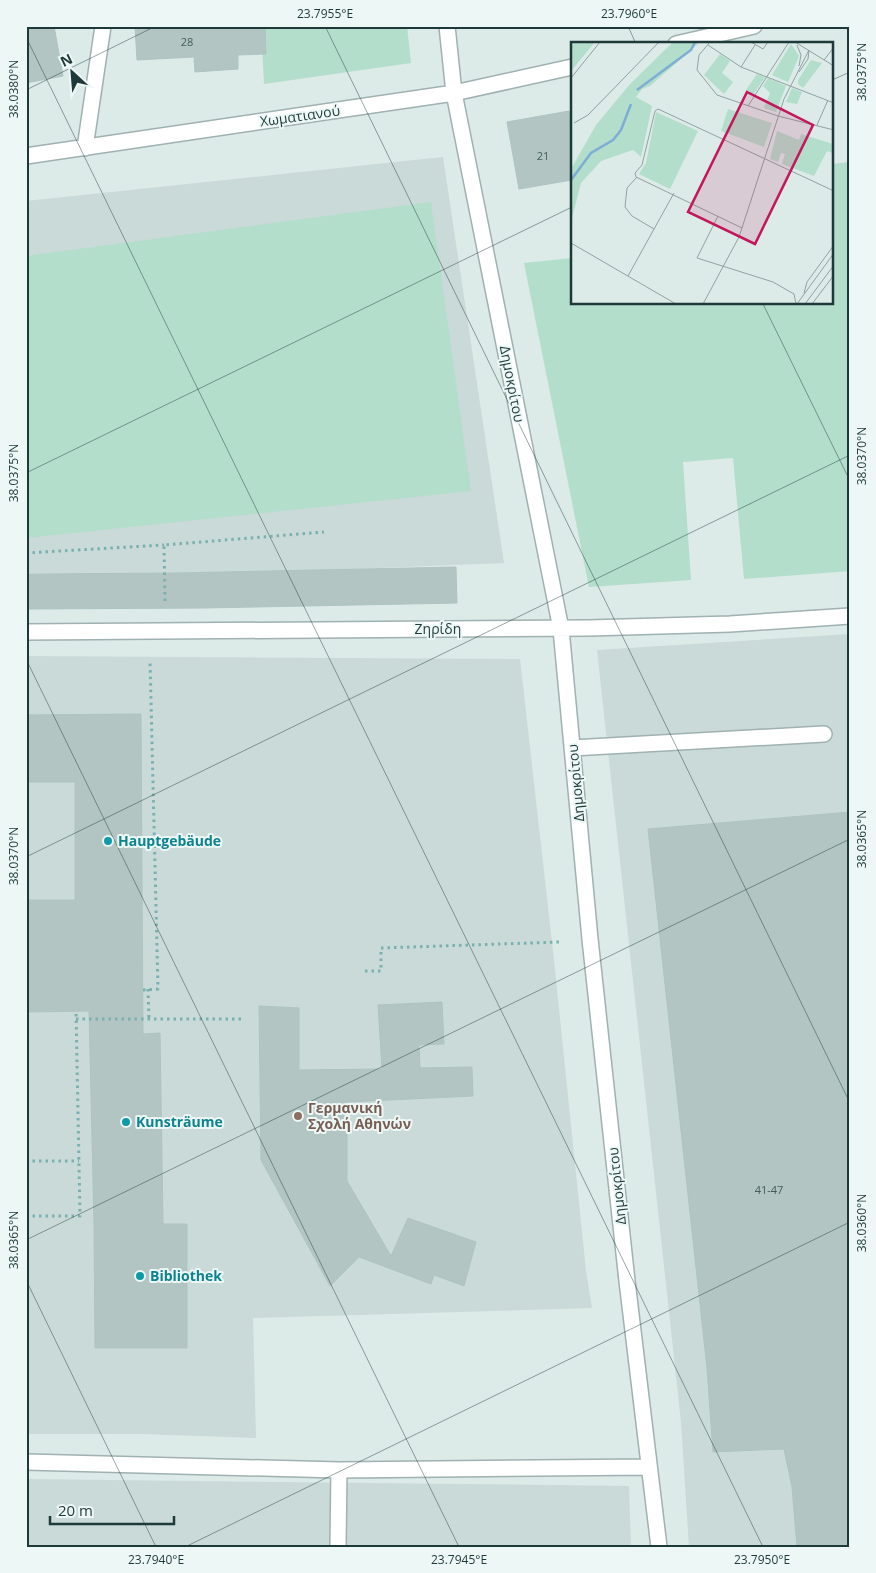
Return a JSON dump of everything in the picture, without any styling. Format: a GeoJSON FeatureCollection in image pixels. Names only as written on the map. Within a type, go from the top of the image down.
{"type":"FeatureCollection","features":[{"type":"Feature","properties":{"kind":"street"},"geometry":{"type":"LineString","coordinates":[[85,148],[103,26]]}},
{"type":"Feature","properties":{"kind":"street","name":"Δημοκρίτου"},"geometry":{"type":"LineString","coordinates":[[447,26],[454,93],[562,629],[590,939],[627,1281],[659,1547]]}},
{"type":"Feature","properties":{"kind":"street"},"geometry":{"type":"LineString","coordinates":[[685,42],[754,26]]}},
{"type":"Feature","properties":{"kind":"street","name":"Χωματιανού"},"geometry":{"type":"LineString","coordinates":[[26,156],[454,93],[571,67]]}},
{"type":"Feature","properties":{"kind":"street","name":"Ζηρίδη"},"geometry":{"type":"LineString","coordinates":[[26,632],[562,629],[730,624],[850,616]]}},
{"type":"Feature","properties":{"kind":"street"},"geometry":{"type":"LineString","coordinates":[[572,748],[824,734]]}},
{"type":"Feature","properties":{"kind":"street"},"geometry":{"type":"LineString","coordinates":[[26,1462],[339,1470],[649,1467]]}},
{"type":"Feature","properties":{"kind":"street"},"geometry":{"type":"LineString","coordinates":[[338,1547],[339,1470]]}},
{"type":"Feature","properties":{"kind":"path"},"geometry":{"type":"LineString","coordinates":[[26,553],[164,545],[324,532]]}},
{"type":"Feature","properties":{"kind":"path"},"geometry":{"type":"LineString","coordinates":[[164,545],[165,604]]}},
{"type":"Feature","properties":{"kind":"path"},"geometry":{"type":"LineString","coordinates":[[143,990],[158,989],[150,656]]}},
{"type":"Feature","properties":{"kind":"path"},"geometry":{"type":"LineString","coordinates":[[365,971],[381,971],[381,948],[590,939]]}},
{"type":"Feature","properties":{"kind":"path"},"geometry":{"type":"LineString","coordinates":[[148,989],[149,1019]]}},
{"type":"Feature","properties":{"kind":"path"},"geometry":{"type":"LineString","coordinates":[[26,1216],[80,1216],[76,1011]]}},
{"type":"Feature","properties":{"kind":"path"},"geometry":{"type":"LineString","coordinates":[[76,1019],[242,1020]]}},
{"type":"Feature","properties":{"kind":"path"},"geometry":{"type":"LineString","coordinates":[[26,1161],[80,1161]]}},
{"type":"Feature","properties":{"kind":"shaded area"},"geometry":{"type":"Polygon","coordinates":[[[443,157],[504,563],[205,575],[165,573],[26,573],[26,201],[443,157]]]}},
{"type":"Feature","properties":{"kind":"shaded area"},"geometry":{"type":"Polygon","coordinates":[[[850,634],[850,1547],[689,1547],[681,1422],[597,650],[850,634]]]}},
{"type":"Feature","properties":{"kind":"shaded area","name":"Γερμανική Σχολή Αθηνών"},"geometry":{"type":"Polygon","coordinates":[[[26,656],[520,659],[554,960],[586,1271],[592,1308],[253,1318],[256,1438],[142,1434],[26,1434],[26,656]]]}},
{"type":"Feature","properties":{"kind":"shaded area"},"geometry":{"type":"Polygon","coordinates":[[[26,1479],[629,1486],[631,1547],[26,1547],[26,1479]]]}},
{"type":"Feature","properties":{"kind":"green space"},"geometry":{"type":"Polygon","coordinates":[[[261,26],[407,26],[411,63],[264,84],[261,26]]]}},
{"type":"Feature","properties":{"kind":"green space"},"geometry":{"type":"Polygon","coordinates":[[[850,162],[850,571],[744,579],[733,458],[683,462],[691,580],[589,587],[524,263],[571,258],[571,305],[834,305],[834,164],[850,162]]]}},
{"type":"Feature","properties":{"kind":"green space"},"geometry":{"type":"Polygon","coordinates":[[[431,202],[471,491],[26,538],[26,256],[431,202]]]}},
{"type":"Feature","properties":{"kind":"building"},"geometry":{"type":"Polygon","coordinates":[[[26,26],[54,26],[63,76],[26,83],[26,26]]]}},
{"type":"Feature","properties":{"kind":"building"},"geometry":{"type":"Polygon","coordinates":[[[135,26],[265,26],[266,54],[238,55],[238,69],[195,72],[194,57],[137,60],[135,26]]]}},
{"type":"Feature","properties":{"kind":"building"},"geometry":{"type":"Polygon","coordinates":[[[569,111],[571,126],[571,180],[519,189],[507,122],[569,111]]]}},
{"type":"Feature","properties":{"kind":"building"},"geometry":{"type":"Polygon","coordinates":[[[456,567],[457,603],[26,609],[26,574],[456,567]]]}},
{"type":"Feature","properties":{"kind":"building"},"geometry":{"type":"Polygon","coordinates":[[[141,714],[143,1034],[160,1033],[163,1224],[187,1224],[187,1348],[95,1348],[89,1011],[26,1012],[26,900],[75,900],[75,782],[26,782],[26,715],[141,714]]]}},
{"type":"Feature","properties":{"kind":"building"},"geometry":{"type":"Polygon","coordinates":[[[850,812],[850,1547],[797,1547],[792,1487],[784,1449],[713,1452],[707,1368],[648,829],[850,812]]]}},
{"type":"Feature","properties":{"kind":"building"},"geometry":{"type":"Polygon","coordinates":[[[442,1002],[444,1044],[419,1045],[420,1068],[472,1067],[473,1096],[347,1102],[347,1181],[391,1256],[408,1218],[476,1242],[464,1286],[434,1275],[431,1284],[359,1257],[330,1286],[261,1160],[259,1006],[299,1008],[299,1070],[382,1069],[378,1005],[442,1002]]]}},
{"type":"Feature","properties":{"kind":"place","name":"Hauptgebäude"},"geometry":{"type":"Point","coordinates":[108,841]}},
{"type":"Feature","properties":{"kind":"place","name":"Γερμανική Σχολή Αθηνών"},"geometry":{"type":"Point","coordinates":[298,1116]}},
{"type":"Feature","properties":{"kind":"place","name":"Kunsträume"},"geometry":{"type":"Point","coordinates":[126,1122]}},
{"type":"Feature","properties":{"kind":"place","name":"Bibliothek"},"geometry":{"type":"Point","coordinates":[140,1276]}}]}
